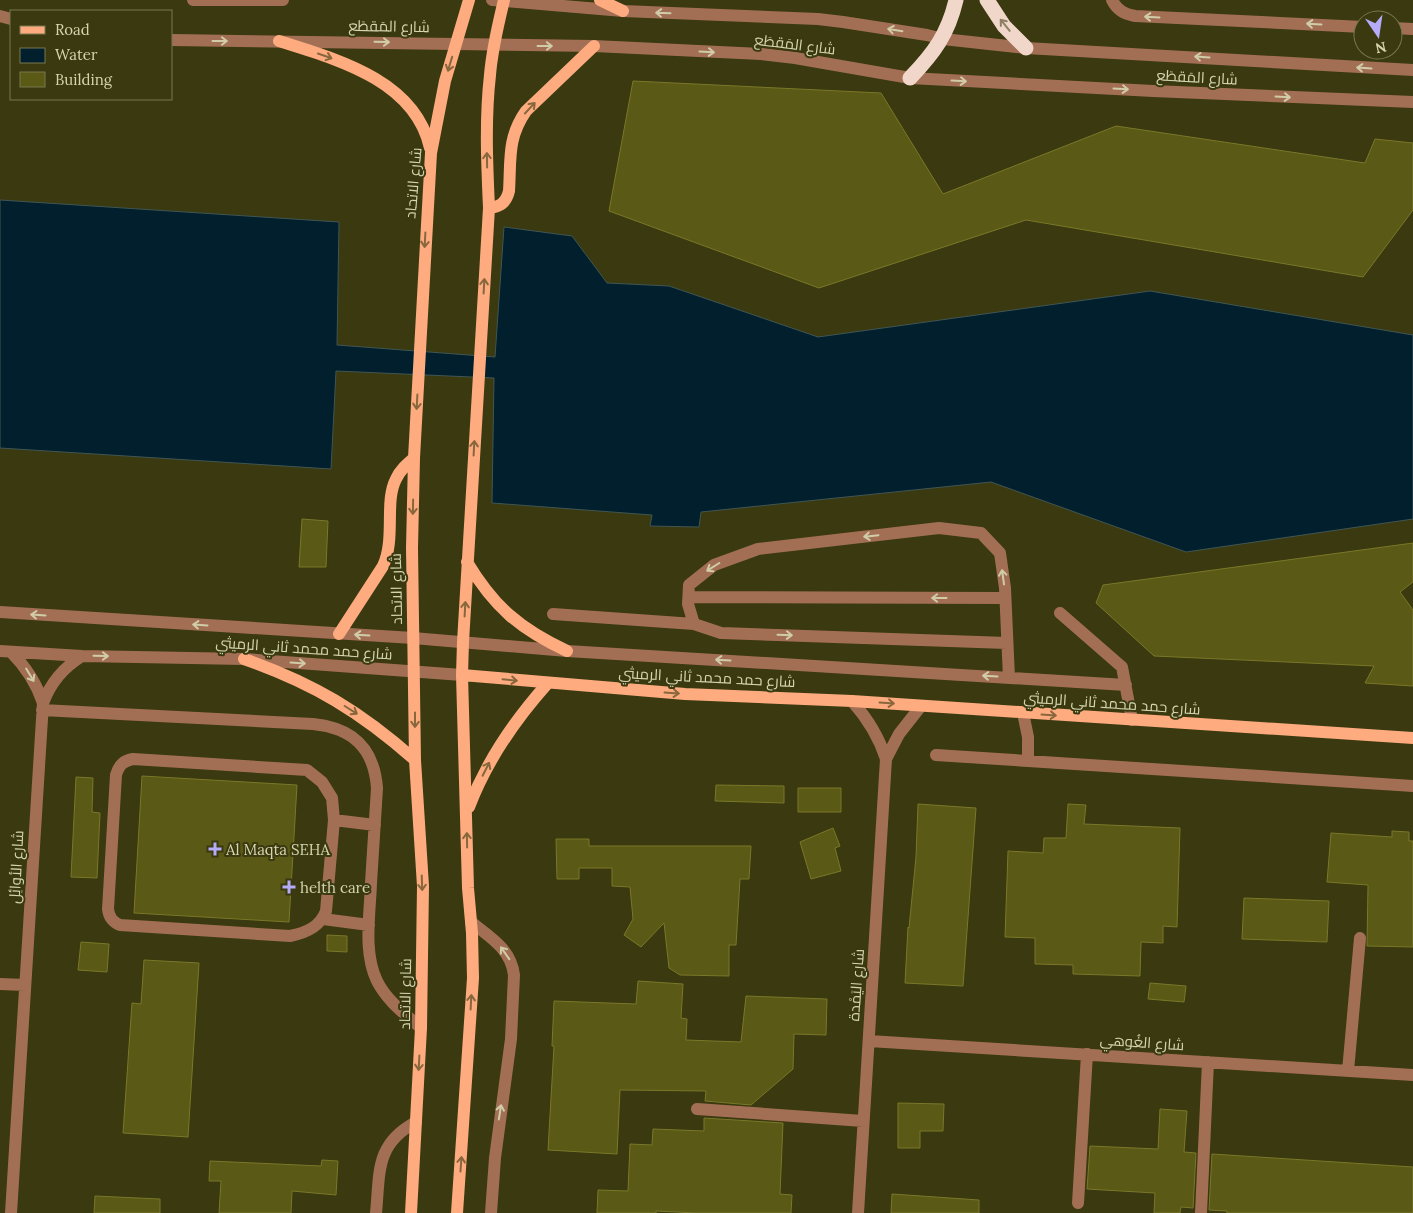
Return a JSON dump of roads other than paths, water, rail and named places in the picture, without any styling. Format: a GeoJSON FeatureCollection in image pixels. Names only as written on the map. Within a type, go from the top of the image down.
{"type":"FeatureCollection","features":[{"type":"Feature","properties":{"kind":"highway"},"geometry":{"type":"LineString","coordinates":[[910,78],[928,59],[942,39],[952,19],[956,0]]}},
{"type":"Feature","properties":{"kind":"highway"},"geometry":{"type":"LineString","coordinates":[[987,0],[1004,26],[1026,48]]}},
{"type":"Feature","properties":{"kind":"main road","name":"شارع الاتحاد"},"geometry":{"type":"LineString","coordinates":[[411,1213],[421,1028],[423,886],[415,760],[412,548],[414,458],[430,152],[444,81],[469,0]]}},
{"type":"Feature","properties":{"kind":"main road"},"geometry":{"type":"LineString","coordinates":[[457,1213],[473,978],[468,888],[462,675],[463,642],[489,208],[486,139],[487,105],[500,0]]}},
{"type":"Feature","properties":{"kind":"main road"},"geometry":{"type":"LineString","coordinates":[[600,0],[623,11]]}},
{"type":"Feature","properties":{"kind":"main road"},"geometry":{"type":"LineString","coordinates":[[278,41],[346,64],[386,86],[405,101],[414,112],[422,124],[430,152]]}},
{"type":"Feature","properties":{"kind":"main road"},"geometry":{"type":"LineString","coordinates":[[489,208],[504,204],[508,198],[511,143],[519,121],[526,111],[594,46]]}},
{"type":"Feature","properties":{"kind":"main road"},"geometry":{"type":"LineString","coordinates":[[339,634],[383,566],[390,546],[392,492],[396,479],[404,467],[414,458]]}},
{"type":"Feature","properties":{"kind":"main road"},"geometry":{"type":"LineString","coordinates":[[467,562],[492,598],[519,624],[542,639],[567,651]]}},
{"type":"Feature","properties":{"kind":"main road"},"geometry":{"type":"LineString","coordinates":[[244,659],[274,669],[332,697],[388,736],[415,760]]}},
{"type":"Feature","properties":{"kind":"main road","name":"شارع حمد محمد ثاني الرميثي"},"geometry":{"type":"LineString","coordinates":[[462,675],[547,684],[685,694],[852,701],[1023,714],[1413,738]]}},
{"type":"Feature","properties":{"kind":"main road"},"geometry":{"type":"LineString","coordinates":[[466,814],[480,780],[501,741],[522,711],[547,684]]}},
{"type":"Feature","properties":{"kind":"street"},"geometry":{"type":"LineString","coordinates":[[193,0],[283,0]]}},
{"type":"Feature","properties":{"kind":"street","name":"شارع المَقطَع"},"geometry":{"type":"LineString","coordinates":[[500,0],[623,11],[818,19],[927,35],[942,39],[1026,48],[1413,70]]}},
{"type":"Feature","properties":{"kind":"street"},"geometry":{"type":"LineString","coordinates":[[1112,0],[1116,8],[1135,16],[1353,26]]}},
{"type":"Feature","properties":{"kind":"street","name":"شارع المَقطَع"},"geometry":{"type":"LineString","coordinates":[[172,40],[594,46],[761,54],[803,59],[882,75],[910,78],[1162,92],[1413,102]]}},
{"type":"Feature","properties":{"kind":"street"},"geometry":{"type":"LineString","coordinates":[[694,624],[688,604],[689,585],[714,565],[758,549],[939,528],[981,533],[1000,553],[1005,598],[1009,678]]}},
{"type":"Feature","properties":{"kind":"street"},"geometry":{"type":"LineString","coordinates":[[688,597],[1005,598]]}},
{"type":"Feature","properties":{"kind":"street","name":"شارع حمد محمد ثاني الرميثي"},"geometry":{"type":"LineString","coordinates":[[0,612],[413,638],[567,651],[1126,685]]}},
{"type":"Feature","properties":{"kind":"street"},"geometry":{"type":"LineString","coordinates":[[1060,613],[1122,667],[1132,720]]}},
{"type":"Feature","properties":{"kind":"street"},"geometry":{"type":"LineString","coordinates":[[553,614],[694,624],[721,633],[1007,643]]}},
{"type":"Feature","properties":{"kind":"street","name":"شارع حمد محمد ثاني الرميثي"},"geometry":{"type":"LineString","coordinates":[[6,651],[82,656],[244,659],[462,675]]}},
{"type":"Feature","properties":{"kind":"street","name":"شارع الأوائِل"},"geometry":{"type":"LineString","coordinates":[[6,651],[30,675],[42,706]]}},
{"type":"Feature","properties":{"kind":"street","name":"شارع الأوائِل"},"geometry":{"type":"LineString","coordinates":[[11,1213],[42,706],[48,691],[58,675],[71,662],[82,656]]}},
{"type":"Feature","properties":{"kind":"street","name":"شارع اليَمْدة"},"geometry":{"type":"LineString","coordinates":[[852,701],[874,730],[886,759]]}},
{"type":"Feature","properties":{"kind":"street"},"geometry":{"type":"LineString","coordinates":[[42,706],[328,725],[354,738],[372,760],[376,774],[377,788],[369,925],[370,958],[377,980],[389,1000],[421,1028]]}},
{"type":"Feature","properties":{"kind":"street","name":"شارع اليَمْدة"},"geometry":{"type":"LineString","coordinates":[[858,1213],[886,759],[899,734],[921,706]]}},
{"type":"Feature","properties":{"kind":"street"},"geometry":{"type":"LineString","coordinates":[[1023,714],[1028,737],[1028,761]]}},
{"type":"Feature","properties":{"kind":"street"},"geometry":{"type":"LineString","coordinates":[[936,756],[1413,786]]}},
{"type":"Feature","properties":{"kind":"street"},"geometry":{"type":"LineString","coordinates":[[133,759],[308,770],[316,775],[332,798],[334,820],[326,911],[323,919],[309,930],[290,936],[120,925],[115,923],[110,918],[108,909],[116,774],[121,764],[126,760],[133,759]]}},
{"type":"Feature","properties":{"kind":"street"},"geometry":{"type":"LineString","coordinates":[[334,820],[374,825]]}},
{"type":"Feature","properties":{"kind":"street"},"geometry":{"type":"LineString","coordinates":[[323,919],[369,925]]}},
{"type":"Feature","properties":{"kind":"street"},"geometry":{"type":"LineString","coordinates":[[471,922],[497,942],[504,950],[513,966],[514,975],[511,1039],[494,1158],[491,1213]]}},
{"type":"Feature","properties":{"kind":"street"},"geometry":{"type":"LineString","coordinates":[[1348,1071],[1360,938]]}},
{"type":"Feature","properties":{"kind":"street"},"geometry":{"type":"LineString","coordinates":[[0,984],[25,985]]}},
{"type":"Feature","properties":{"kind":"street","name":"شارع الغُوهي"},"geometry":{"type":"LineString","coordinates":[[868,1041],[1413,1075]]}},
{"type":"Feature","properties":{"kind":"street"},"geometry":{"type":"LineString","coordinates":[[1078,1203],[1087,1054]]}},
{"type":"Feature","properties":{"kind":"street"},"geometry":{"type":"LineString","coordinates":[[1201,1213],[1208,1062]]}},
{"type":"Feature","properties":{"kind":"street"},"geometry":{"type":"LineString","coordinates":[[697,1109],[863,1121]]}},
{"type":"Feature","properties":{"kind":"street"},"geometry":{"type":"LineString","coordinates":[[376,1213],[380,1168],[384,1153],[392,1140],[416,1122]]}},
{"type":"Feature","properties":{"kind":"water"},"geometry":{"type":"Polygon","coordinates":[[[0,200],[339,222],[337,345],[495,357],[504,227],[572,236],[607,283],[669,286],[818,337],[1150,291],[1413,335],[1413,519],[1186,552],[991,482],[701,512],[699,527],[650,526],[652,515],[492,503],[494,378],[336,371],[331,469],[0,448],[0,200]]]}},
{"type":"Feature","properties":{"kind":"place","name":"Al Maqta SEHA"},"geometry":{"type":"Point","coordinates":[215,849]}},
{"type":"Feature","properties":{"kind":"place","name":"helth care"},"geometry":{"type":"Point","coordinates":[289,887]}}]}
